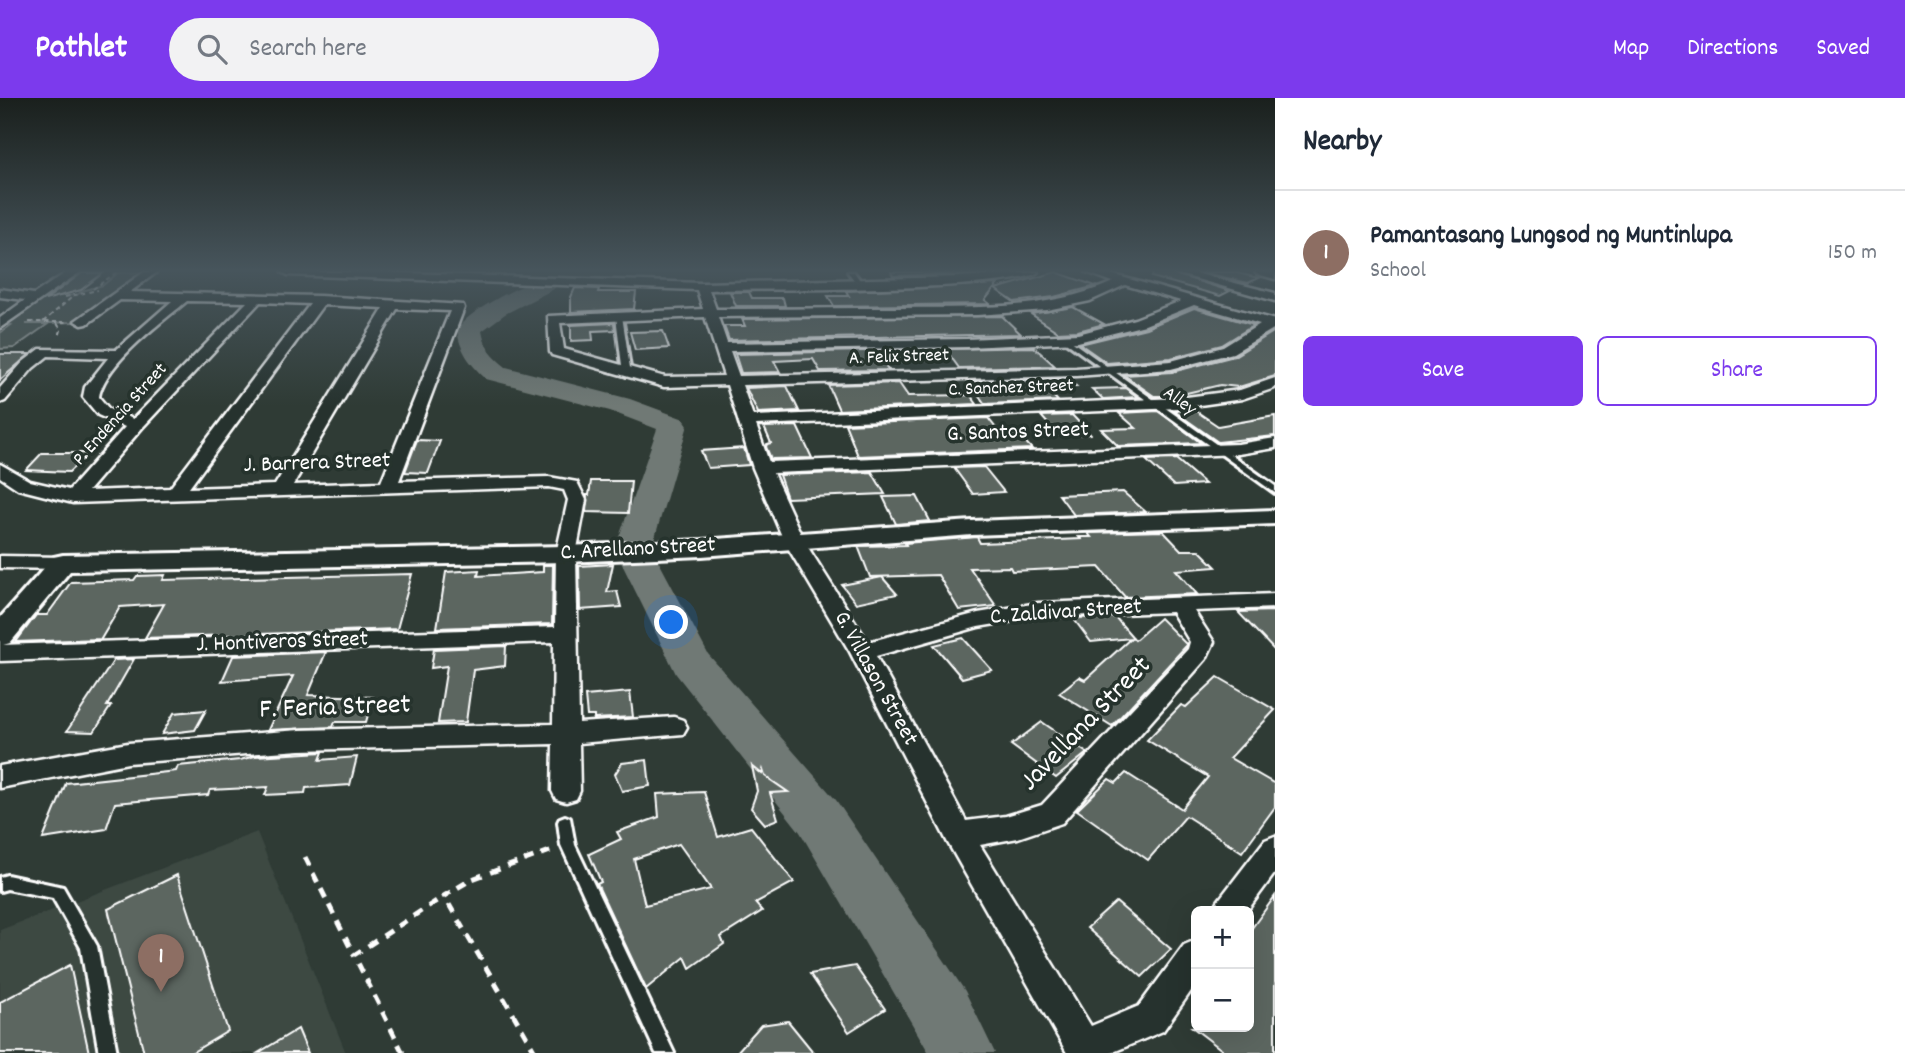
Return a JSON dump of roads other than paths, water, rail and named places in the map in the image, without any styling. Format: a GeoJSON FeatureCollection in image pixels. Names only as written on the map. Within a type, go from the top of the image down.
{"type":"FeatureCollection","features":[{"type":"Feature","properties":{"kind":"street"},"geometry":{"type":"LineString","coordinates":[[82,321],[88,317]]}},
{"type":"Feature","properties":{"kind":"street"},"geometry":{"type":"LineString","coordinates":[[136,425],[116,419],[95,404],[92,397],[94,383],[119,354],[162,317]]}},
{"type":"Feature","properties":{"kind":"street","name":"P. Endencia Street"},"geometry":{"type":"LineString","coordinates":[[73,497],[136,425],[239,317]]}},
{"type":"Feature","properties":{"kind":"street"},"geometry":{"type":"LineString","coordinates":[[176,493],[308,317]]}},
{"type":"Feature","properties":{"kind":"street"},"geometry":{"type":"LineString","coordinates":[[281,490],[385,317]]}},
{"type":"Feature","properties":{"kind":"street"},"geometry":{"type":"LineString","coordinates":[[388,487],[455,317]]}},
{"type":"Feature","properties":{"kind":"street","name":"A. Felix Street"},"geometry":{"type":"LineString","coordinates":[[607,317],[553,319],[557,352],[664,382],[732,382],[1171,365],[1228,350],[1273,323]]}},
{"type":"Feature","properties":{"kind":"street","name":"G. Villason Street"},"geometry":{"type":"LineString","coordinates":[[713,317],[762,468],[794,541],[862,652],[958,834],[1085,1050]]}},
{"type":"Feature","properties":{"kind":"street"},"geometry":{"type":"LineString","coordinates":[[721,346],[1065,339],[1078,338],[1154,317]]}},
{"type":"Feature","properties":{"kind":"street"},"geometry":{"type":"LineString","coordinates":[[1250,317],[1273,323]]}},
{"type":"Feature","properties":{"kind":"street"},"geometry":{"type":"LineString","coordinates":[[0,398],[28,365],[46,352],[119,354]]}},
{"type":"Feature","properties":{"kind":"street","name":"C. Sanchez Street"},"geometry":{"type":"LineString","coordinates":[[746,421],[1156,404],[1242,394],[1275,383]]}},
{"type":"Feature","properties":{"kind":"street","name":"G. Santos Street"},"geometry":{"type":"LineString","coordinates":[[762,468],[1218,450],[1275,443]]}},
{"type":"Feature","properties":{"kind":"street","name":"J. Barrera Street"},"geometry":{"type":"LineString","coordinates":[[0,469],[24,485],[73,497],[549,482],[571,486],[576,500],[566,554]]}},
{"type":"Feature","properties":{"kind":"street","name":"C. Arellano Street"},"geometry":{"type":"LineString","coordinates":[[0,562],[566,554],[972,528],[1275,517]]}},
{"type":"Feature","properties":{"kind":"street"},"geometry":{"type":"LineString","coordinates":[[566,554],[566,791]]}},
{"type":"Feature","properties":{"kind":"street"},"geometry":{"type":"LineString","coordinates":[[0,636],[63,563]]}},
{"type":"Feature","properties":{"kind":"street","name":"C. Zaldivar Street"},"geometry":{"type":"LineString","coordinates":[[862,652],[1007,614],[1038,610],[1275,601]]}},
{"type":"Feature","properties":{"kind":"street","name":"Javellana Street"},"geometry":{"type":"LineString","coordinates":[[958,834],[1007,830],[1031,824],[1052,814],[1198,653],[1202,642],[1179,605]]}},
{"type":"Feature","properties":{"kind":"street","name":"J. Hontiveros Street"},"geometry":{"type":"LineString","coordinates":[[0,653],[565,634]]}},
{"type":"Feature","properties":{"kind":"street","name":"F. Feria Street"},"geometry":{"type":"LineString","coordinates":[[0,777],[128,753],[300,740],[567,734],[674,727]]}},
{"type":"Feature","properties":{"kind":"street"},"geometry":{"type":"LineString","coordinates":[[1233,906],[1275,849]]}},
{"type":"Feature","properties":{"kind":"street"},"geometry":{"type":"LineString","coordinates":[[1085,1050],[1151,1019],[1191,963]]}},
{"type":"Feature","properties":{"kind":"lane"},"geometry":{"type":"LineString","coordinates":[[619,317],[627,373]]}},
{"type":"Feature","properties":{"kind":"lane","name":"Alley"},"geometry":{"type":"LineString","coordinates":[[1065,339],[1275,490]]}},
{"type":"Feature","properties":{"kind":"lane"},"geometry":{"type":"LineString","coordinates":[[565,822],[568,845],[665,1053]]}},
{"type":"Feature","properties":{"kind":"lane"},"geometry":{"type":"LineString","coordinates":[[0,884],[7,882],[58,892],[89,946],[108,1053]]}},
{"type":"Feature","properties":{"kind":"waterway"},"geometry":{"type":"LineString","coordinates":[[486,317],[469,329],[474,349],[496,373],[620,405],[673,425],[637,537]]}},
{"type":"Feature","properties":{"kind":"waterway"},"geometry":{"type":"LineString","coordinates":[[640,562],[691,663],[818,816],[943,1013],[962,1053]]}},
{"type":"Feature","properties":{"kind":"place","name":"Pamantasang Lungsod ng Muntinlupa"},"geometry":{"type":"Point","coordinates":[161,992]}}]}
